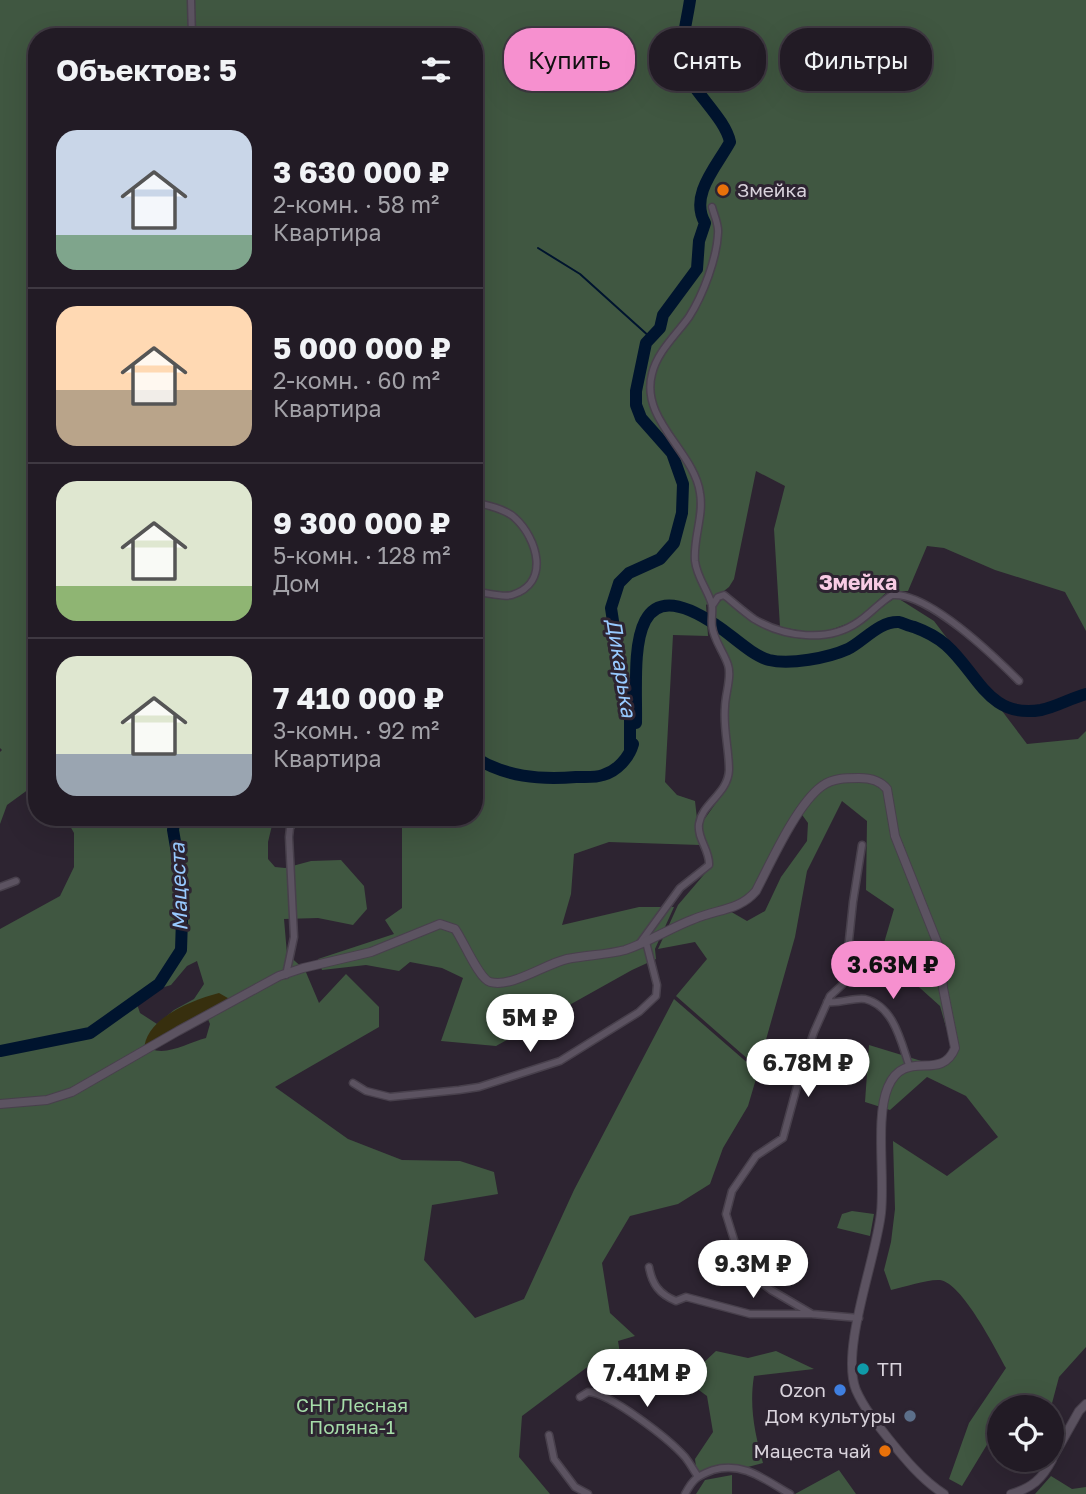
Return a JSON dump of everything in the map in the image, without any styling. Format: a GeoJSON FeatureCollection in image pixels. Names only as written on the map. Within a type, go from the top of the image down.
{"type":"FeatureCollection","features":[{"type":"Feature","properties":{"kind":"street"},"geometry":{"type":"LineString","coordinates":[[191,0],[192,28]]}},
{"type":"Feature","properties":{"kind":"street"},"geometry":{"type":"LineString","coordinates":[[642,944],[680,888],[709,865],[707,850],[700,839],[699,823],[704,812],[720,794],[729,772],[724,709],[730,669],[717,644],[712,625],[712,606],[701,585],[695,560],[695,540],[702,512],[699,482],[680,447],[667,432],[654,407],[650,392],[652,373],[670,340],[692,310],[715,260],[719,230],[712,207]]}},
{"type":"Feature","properties":{"kind":"street"},"geometry":{"type":"LineString","coordinates":[[483,505],[513,516],[531,538],[536,551],[536,570],[527,586],[509,595],[483,593]]}},
{"type":"Feature","properties":{"kind":"street"},"geometry":{"type":"LineString","coordinates":[[712,606],[718,597],[724,595],[754,619],[765,624],[797,634],[819,637],[858,622],[892,595],[909,596],[956,625],[994,655],[1019,681]]}},
{"type":"Feature","properties":{"kind":"street"},"geometry":{"type":"LineString","coordinates":[[0,1104],[47,1100],[72,1092],[178,1031],[286,975],[303,968],[371,952],[440,923],[455,929],[482,976],[490,982],[511,981],[565,960],[610,954],[642,944],[693,919],[737,907],[747,901],[756,891],[799,812],[822,786],[837,779],[867,778],[877,781],[887,789],[895,835],[908,873],[939,943],[943,988],[955,1048],[952,1056],[936,1066],[909,1065],[900,1070],[889,1085],[882,1109],[881,1210],[877,1242],[852,1351],[856,1389],[867,1411],[895,1447],[924,1478],[944,1494]]}},
{"type":"Feature","properties":{"kind":"street"},"geometry":{"type":"LineString","coordinates":[[286,975],[294,937],[289,837],[293,826]]}},
{"type":"Feature","properties":{"kind":"street"},"geometry":{"type":"LineString","coordinates":[[812,1314],[771,1290],[752,1275],[740,1259],[726,1214],[732,1191],[756,1156],[783,1138],[804,1061],[827,1002],[845,978],[862,845]]}},
{"type":"Feature","properties":{"kind":"street"},"geometry":{"type":"LineString","coordinates":[[0,887],[16,881]]}},
{"type":"Feature","properties":{"kind":"street"},"geometry":{"type":"LineString","coordinates":[[353,1083],[366,1091],[390,1097],[459,1090],[479,1087],[560,1061],[639,1012],[656,996],[657,985],[642,944]]}},
{"type":"Feature","properties":{"kind":"street"},"geometry":{"type":"LineString","coordinates":[[827,1002],[844,1003],[864,999],[878,1005],[894,1025],[909,1065]]}},
{"type":"Feature","properties":{"kind":"street"},"geometry":{"type":"LineString","coordinates":[[649,1267],[652,1282],[658,1290],[676,1301],[686,1297],[750,1314],[812,1314],[859,1318]]}},
{"type":"Feature","properties":{"kind":"street"},"geometry":{"type":"LineString","coordinates":[[580,1396],[588,1392],[605,1396],[665,1438],[697,1475]]}},
{"type":"Feature","properties":{"kind":"street"},"geometry":{"type":"LineString","coordinates":[[1064,1437],[1079,1410],[1086,1404]]}},
{"type":"Feature","properties":{"kind":"street"},"geometry":{"type":"LineString","coordinates":[[549,1435],[554,1459],[575,1486],[588,1494]]}},
{"type":"Feature","properties":{"kind":"street"},"geometry":{"type":"LineString","coordinates":[[685,1494],[697,1475],[725,1466],[744,1468],[790,1494]]}},
{"type":"Feature","properties":{"kind":"street"},"geometry":{"type":"LineString","coordinates":[[1011,1494],[1021,1491],[1045,1472]]}},
{"type":"Feature","properties":{"kind":"green space"},"geometry":{"type":"Polygon","coordinates":[[[0,0],[1086,0],[1086,631],[1065,592],[995,570],[944,548],[927,546],[908,591],[887,592],[855,621],[819,634],[780,627],[774,529],[785,486],[756,471],[734,579],[729,587],[706,605],[708,636],[673,635],[665,782],[677,795],[695,801],[700,845],[609,842],[574,854],[571,894],[562,925],[639,907],[674,907],[655,949],[656,959],[496,1046],[441,1041],[463,978],[442,968],[410,962],[399,971],[366,965],[322,970],[318,959],[394,934],[385,920],[402,908],[402,826],[483,826],[483,28],[28,28],[28,790],[7,805],[0,824],[0,0]]]}},
{"type":"Feature","properties":{"kind":"green space"},"geometry":{"type":"Polygon","coordinates":[[[896,597],[934,621],[1027,744],[1078,739],[1086,731],[1086,1347],[1059,1377],[1054,1395],[988,1395],[1006,1368],[968,1304],[949,1284],[940,1280],[891,1290],[884,1270],[895,1209],[893,1141],[947,1176],[998,1137],[966,1096],[927,1077],[890,1110],[865,1102],[869,1045],[928,1063],[950,1055],[950,1041],[940,1006],[881,953],[894,909],[866,890],[867,821],[842,801],[807,871],[795,937],[758,1068],[676,996],[707,959],[695,942],[658,949],[678,905],[713,864],[704,846],[701,824],[723,793],[728,776],[722,732],[727,658],[715,628],[716,606],[723,598],[778,632],[795,638],[826,637],[856,625],[896,597]],[[800,812],[756,891],[728,910],[747,921],[765,911],[781,877],[807,841],[808,823],[800,812]]]}},
{"type":"Feature","properties":{"kind":"green space","name":"СНТ Лесная Поляна-1"},"geometry":{"type":"Polygon","coordinates":[[[70,826],[272,826],[268,859],[275,867],[285,868],[311,861],[341,860],[364,886],[367,909],[353,925],[318,918],[284,919],[287,954],[305,970],[319,1003],[346,974],[379,1007],[379,1027],[275,1087],[348,1139],[402,1160],[460,1161],[494,1172],[498,1194],[432,1205],[424,1260],[475,1318],[524,1299],[574,1190],[674,999],[758,1072],[748,1106],[723,1148],[710,1184],[678,1204],[630,1216],[602,1263],[610,1313],[635,1336],[618,1341],[620,1353],[590,1365],[522,1416],[519,1457],[550,1494],[0,1494],[0,929],[60,896],[74,867],[74,833],[70,826]],[[197,961],[187,966],[171,985],[161,988],[137,1004],[140,1013],[157,1024],[194,999],[204,984],[197,961]],[[207,1017],[151,1049],[171,1050],[206,1038],[210,1024],[207,1017]]]}},
{"type":"Feature","properties":{"kind":"green space"},"geometry":{"type":"Polygon","coordinates":[[[852,1211],[874,1214],[870,1236],[837,1228],[842,1214],[852,1211]]]}},
{"type":"Feature","properties":{"kind":"green space"},"geometry":{"type":"Polygon","coordinates":[[[716,1351],[748,1358],[776,1351],[814,1369],[754,1376],[754,1420],[763,1463],[744,1468],[725,1467],[697,1475],[695,1459],[713,1432],[707,1396],[685,1380],[716,1351]]]}},
{"type":"Feature","properties":{"kind":"green space"},"geometry":{"type":"Polygon","coordinates":[[[987,1396],[987,1445],[962,1486],[949,1479],[969,1423],[987,1396]]]}},
{"type":"Feature","properties":{"kind":"green space"},"geometry":{"type":"Polygon","coordinates":[[[839,1470],[856,1494],[795,1494],[839,1470]]]}},
{"type":"Feature","properties":{"kind":"green space"},"geometry":{"type":"Polygon","coordinates":[[[732,1475],[732,1494],[696,1494],[705,1480],[732,1475]]]}},
{"type":"Feature","properties":{"kind":"green space"},"geometry":{"type":"Polygon","coordinates":[[[1051,1476],[1072,1489],[1086,1487],[1086,1494],[1035,1494],[1051,1476]]]}},
{"type":"Feature","properties":{"kind":"sand"},"geometry":{"type":"Polygon","coordinates":[[[219,993],[233,1001],[144,1051],[146,1039],[161,1020],[196,1000],[219,993]]]}},
{"type":"Feature","properties":{"kind":"waterway","name":"Дикарька"},"geometry":{"type":"LineString","coordinates":[[630,752],[630,719],[611,608],[619,583],[629,573],[660,559],[674,543],[682,513],[683,484],[672,453],[641,418],[636,405],[636,391],[646,343],[660,328],[663,315],[697,269],[699,241],[705,223],[700,202],[702,191],[730,142],[721,122],[690,81],[682,61],[690,0]]}},
{"type":"Feature","properties":{"kind":"waterway"},"geometry":{"type":"LineString","coordinates":[[538,248],[580,274],[651,338]]}},
{"type":"Feature","properties":{"kind":"waterway","name":"Мацеста"},"geometry":{"type":"LineString","coordinates":[[636,723],[637,650],[642,629],[651,613],[665,606],[686,609],[716,625],[755,654],[769,660],[787,662],[820,658],[840,652],[854,646],[878,628],[899,622],[922,630],[942,642],[986,691],[1008,708],[1041,710],[1086,694]]}},
{"type":"Feature","properties":{"kind":"waterway","name":"Мацеста"},"geometry":{"type":"LineString","coordinates":[[483,762],[523,776],[593,777],[618,767],[629,754],[633,744]]}},
{"type":"Feature","properties":{"kind":"waterway","name":"Мацеста"},"geometry":{"type":"LineString","coordinates":[[0,1051],[90,1033],[159,984],[181,950],[183,888],[174,826]]}},
{"type":"Feature","properties":{"kind":"place","name":"Змейка"},"geometry":{"type":"Point","coordinates":[723,190]}},
{"type":"Feature","properties":{"kind":"place","name":"ТП"},"geometry":{"type":"Point","coordinates":[863,1369]}},
{"type":"Feature","properties":{"kind":"place","name":"Ozon"},"geometry":{"type":"Point","coordinates":[840,1390]}},
{"type":"Feature","properties":{"kind":"place","name":"Дом культуры"},"geometry":{"type":"Point","coordinates":[910,1416]}},
{"type":"Feature","properties":{"kind":"place","name":"Мацеста чай"},"geometry":{"type":"Point","coordinates":[885,1451]}},
{"type":"Feature","properties":{"kind":"district","name":"Змейка"},"geometry":{"type":"Point","coordinates":[858,583]}}]}
